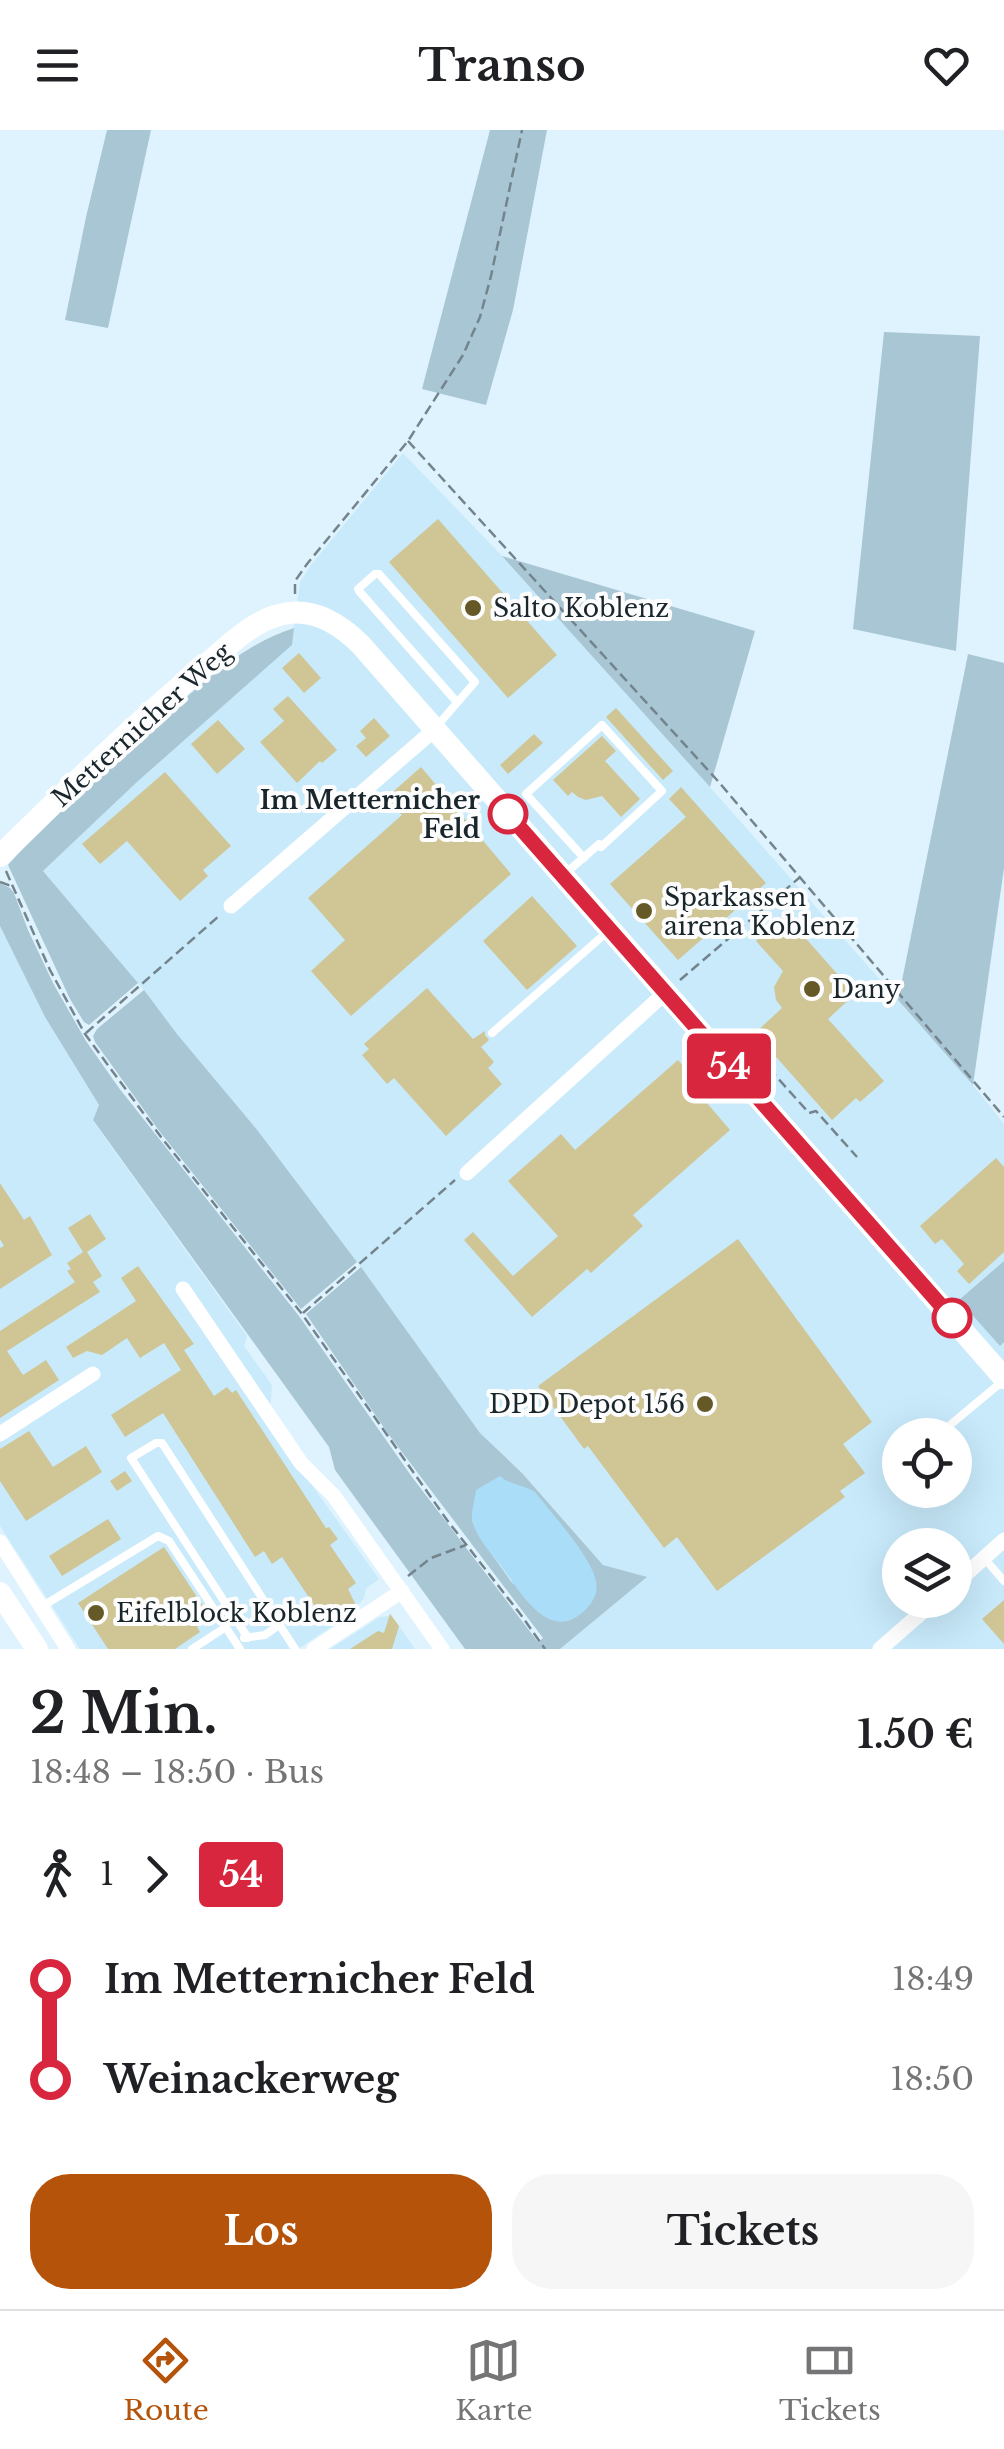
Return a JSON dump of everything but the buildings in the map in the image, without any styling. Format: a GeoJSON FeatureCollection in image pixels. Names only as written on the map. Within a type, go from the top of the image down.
{"type":"FeatureCollection","features":[{"type":"Feature","properties":{"kind":"street"},"geometry":{"type":"LineString","coordinates":[[294,612],[317,615],[350,634],[1004,1379]]}},
{"type":"Feature","properties":{"kind":"street","name":"Metternicher Weg"},"geometry":{"type":"LineString","coordinates":[[2,860],[107,751],[212,660],[262,622],[294,612]]}},
{"type":"Feature","properties":{"kind":"street"},"geometry":{"type":"LineString","coordinates":[[230,906],[434,730]]}},
{"type":"Feature","properties":{"kind":"street"},"geometry":{"type":"LineString","coordinates":[[467,1173],[665,993]]}},
{"type":"Feature","properties":{"kind":"street"},"geometry":{"type":"LineString","coordinates":[[183,1289],[301,1464],[334,1496],[442,1649]]}},
{"type":"Feature","properties":{"kind":"street"},"geometry":{"type":"LineString","coordinates":[[0,1434],[94,1374]]}},
{"type":"Feature","properties":{"kind":"street"},"geometry":{"type":"LineString","coordinates":[[972,1569],[1004,1540]]}},
{"type":"Feature","properties":{"kind":"street"},"geometry":{"type":"LineString","coordinates":[[0,1542],[68,1649]]}},
{"type":"Feature","properties":{"kind":"street"},"geometry":{"type":"LineString","coordinates":[[314,1649],[402,1591]]}},
{"type":"Feature","properties":{"kind":"street"},"geometry":{"type":"LineString","coordinates":[[0,1594],[37,1649]]}},
{"type":"Feature","properties":{"kind":"street"},"geometry":{"type":"LineString","coordinates":[[880,1649],[915,1618]]}},
{"type":"Feature","properties":{"kind":"lane"},"geometry":{"type":"LineString","coordinates":[[434,730],[475,682],[375,574],[358,591],[456,701]]}},
{"type":"Feature","properties":{"kind":"lane"},"geometry":{"type":"LineString","coordinates":[[563,876],[662,792],[602,725],[526,794],[584,858]]}},
{"type":"Feature","properties":{"kind":"lane"},"geometry":{"type":"LineString","coordinates":[[492,1033],[610,930]]}},
{"type":"Feature","properties":{"kind":"lane"},"geometry":{"type":"LineString","coordinates":[[958,1418],[1004,1379]]}},
{"type":"Feature","properties":{"kind":"lane"},"geometry":{"type":"LineString","coordinates":[[248,1638],[131,1458],[156,1443],[162,1443],[294,1649]]}},
{"type":"Feature","properties":{"kind":"lane"},"geometry":{"type":"LineString","coordinates":[[42,1607],[158,1536],[169,1540],[238,1645],[279,1625]]}},
{"type":"Feature","properties":{"kind":"lane"},"geometry":{"type":"LineString","coordinates":[[984,1558],[1004,1580]]}},
{"type":"Feature","properties":{"kind":"lane"},"geometry":{"type":"LineString","coordinates":[[192,1649],[226,1627]]}},
{"type":"Feature","properties":{"kind":"path"},"geometry":{"type":"LineString","coordinates":[[294,612],[295,580],[408,441],[463,355],[480,318],[522,130]]}},
{"type":"Feature","properties":{"kind":"path"},"geometry":{"type":"LineString","coordinates":[[408,441],[691,751],[1004,1117]]}},
{"type":"Feature","properties":{"kind":"path"},"geometry":{"type":"LineString","coordinates":[[2,860],[50,970],[85,1034],[161,1138],[302,1314],[545,1649]]}},
{"type":"Feature","properties":{"kind":"path"},"geometry":{"type":"LineString","coordinates":[[665,993],[800,878]]}},
{"type":"Feature","properties":{"kind":"path"},"geometry":{"type":"LineString","coordinates":[[0,882],[13,887]]}},
{"type":"Feature","properties":{"kind":"path"},"geometry":{"type":"LineString","coordinates":[[85,1034],[230,906]]}},
{"type":"Feature","properties":{"kind":"path"},"geometry":{"type":"LineString","coordinates":[[739,1035],[809,1114],[816,1112]]}},
{"type":"Feature","properties":{"kind":"path"},"geometry":{"type":"LineString","coordinates":[[816,1112],[818,1104]]}},
{"type":"Feature","properties":{"kind":"path"},"geometry":{"type":"LineString","coordinates":[[816,1112],[858,1157]]}},
{"type":"Feature","properties":{"kind":"path"},"geometry":{"type":"LineString","coordinates":[[302,1314],[450,1183],[467,1173]]}},
{"type":"Feature","properties":{"kind":"path"},"geometry":{"type":"LineString","coordinates":[[402,1591],[408,1576],[431,1558],[466,1545]]}},
{"type":"Feature","properties":{"kind":"shaded area"},"geometry":{"type":"Polygon","coordinates":[[[107,130],[151,130],[108,328],[65,320],[107,130]]]}},
{"type":"Feature","properties":{"kind":"shaded area"},"geometry":{"type":"Polygon","coordinates":[[[490,130],[547,130],[513,310],[486,405],[422,389],[490,130]]]}},
{"type":"Feature","properties":{"kind":"shaded area"},"geometry":{"type":"Polygon","coordinates":[[[884,332],[980,336],[956,651],[853,629],[884,332]]]}},
{"type":"Feature","properties":{"kind":"shaded area"},"geometry":{"type":"Polygon","coordinates":[[[403,453],[502,556],[710,787],[1004,1124],[1004,1649],[560,1649],[646,1578],[603,1565],[522,1473],[480,1433],[258,1131],[43,871],[291,645],[300,582],[403,453]]]}},
{"type":"Feature","properties":{"kind":"shaded area"},"geometry":{"type":"Polygon","coordinates":[[[502,556],[755,631],[710,787],[502,556]]]}},
{"type":"Feature","properties":{"kind":"shaded area"},"geometry":{"type":"Polygon","coordinates":[[[294,628],[292,645],[43,871],[138,983],[89,1025],[70,999],[8,865],[79,792],[204,682],[255,645],[294,628]]]}},
{"type":"Feature","properties":{"kind":"shaded area"},"geometry":{"type":"Polygon","coordinates":[[[968,654],[1004,663],[1004,868],[973,1085],[898,1000],[968,654]]]}},
{"type":"Feature","properties":{"kind":"shaded area"},"geometry":{"type":"Polygon","coordinates":[[[0,883],[14,893],[53,983],[119,1088],[299,1316],[412,1477],[538,1642],[543,1638],[389,1435],[306,1314],[361,1267],[480,1433],[522,1473],[603,1565],[647,1577],[560,1649],[465,1649],[335,1470],[329,1447],[93,1120],[99,1105],[45,1017],[0,926],[0,883]],[[505,1481],[472,1520],[513,1584],[505,1481]]]}},
{"type":"Feature","properties":{"kind":"shaded area"},"geometry":{"type":"Polygon","coordinates":[[[0,926],[45,1017],[99,1105],[93,1121],[247,1336],[244,1346],[272,1385],[269,1425],[379,1579],[366,1589],[352,1613],[298,1649],[80,1649],[0,1526],[0,926]]]}},
{"type":"Feature","properties":{"kind":"shaded area"},"geometry":{"type":"Polygon","coordinates":[[[144,990],[357,1262],[301,1309],[160,1132],[95,1042],[97,1029],[144,990]]]}},
{"type":"Feature","properties":{"kind":"shaded area"},"geometry":{"type":"Polygon","coordinates":[[[1004,1261],[1004,1342],[1000,1346],[959,1300],[1004,1261]]]}},
{"type":"Feature","properties":{"kind":"shaded area"},"geometry":{"type":"Polygon","coordinates":[[[500,1476],[535,1492],[593,1571],[595,1596],[574,1619],[561,1622],[538,1612],[477,1533],[472,1517],[476,1490],[500,1476]]]}},
{"type":"Feature","properties":{"kind":"shaded area"},"geometry":{"type":"Polygon","coordinates":[[[390,1613],[415,1649],[330,1649],[380,1617],[389,1616],[390,1613]]]}},
{"type":"Feature","properties":{"kind":"bus line","name":"54"},"geometry":{"type":"LineString","coordinates":[[508,814],[952,1318]]}},
{"type":"Feature","properties":{"kind":"place","name":"Salto Koblenz"},"geometry":{"type":"Point","coordinates":[473,608]}},
{"type":"Feature","properties":{"kind":"place","name":"Im Metternicher Feld"},"geometry":{"type":"Point","coordinates":[508,814]}},
{"type":"Feature","properties":{"kind":"place","name":"Sparkassen airena Koblenz"},"geometry":{"type":"Point","coordinates":[644,911]}},
{"type":"Feature","properties":{"kind":"place","name":"Dany"},"geometry":{"type":"Point","coordinates":[812,989]}},
{"type":"Feature","properties":{"kind":"place","name":"DPD Depot 156"},"geometry":{"type":"Point","coordinates":[705,1404]}},
{"type":"Feature","properties":{"kind":"place","name":"Eifelblock Koblenz"},"geometry":{"type":"Point","coordinates":[96,1613]}}]}
